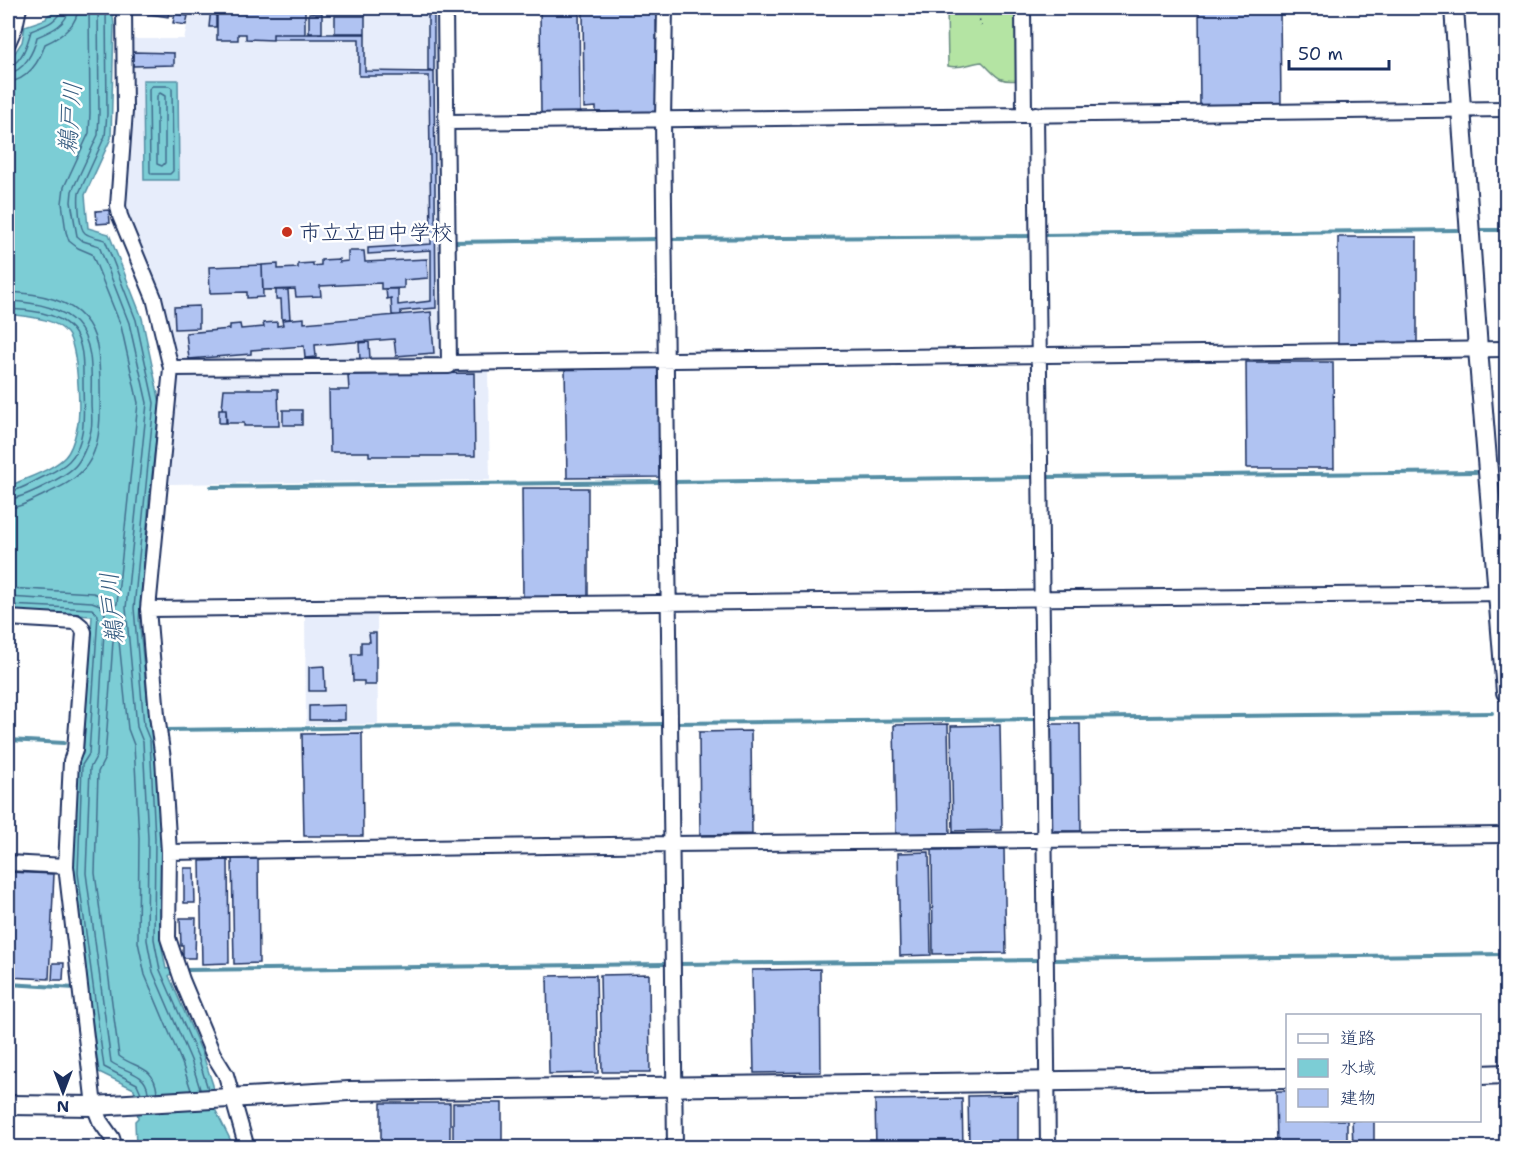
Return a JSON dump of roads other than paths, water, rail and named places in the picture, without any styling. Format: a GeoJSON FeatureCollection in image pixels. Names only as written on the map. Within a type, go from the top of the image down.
{"type":"FeatureCollection","features":[{"type":"Feature","properties":{"kind":"street"},"geometry":{"type":"LineString","coordinates":[[8,43],[15,27],[19,8]]}},
{"type":"Feature","properties":{"kind":"street"},"geometry":{"type":"LineString","coordinates":[[124,8],[125,111],[118,206],[154,298],[171,368],[148,609],[157,715],[164,759],[169,852],[168,938],[182,980],[213,1054],[226,1075],[227,1097],[247,1148]]}},
{"type":"Feature","properties":{"kind":"street"},"geometry":{"type":"LineString","coordinates":[[446,8],[449,363]]}},
{"type":"Feature","properties":{"kind":"street"},"geometry":{"type":"LineString","coordinates":[[665,8],[663,119],[665,360],[675,1148]]}},
{"type":"Feature","properties":{"kind":"street"},"geometry":{"type":"LineString","coordinates":[[1023,8],[1030,114],[1039,356],[1048,1148]]}},
{"type":"Feature","properties":{"kind":"street"},"geometry":{"type":"LineString","coordinates":[[1454,8],[1478,349],[1503,593],[1506,692]]}},
{"type":"Feature","properties":{"kind":"street"},"geometry":{"type":"LineString","coordinates":[[447,122],[1506,109]]}},
{"type":"Feature","properties":{"kind":"street"},"geometry":{"type":"LineString","coordinates":[[171,368],[449,366],[449,363],[1506,349]]}},
{"type":"Feature","properties":{"kind":"street"},"geometry":{"type":"LineString","coordinates":[[148,609],[1503,593]]}},
{"type":"Feature","properties":{"kind":"street"},"geometry":{"type":"LineString","coordinates":[[8,618],[76,622],[84,632],[75,750],[71,761],[66,866],[94,1106],[115,1148]]}},
{"type":"Feature","properties":{"kind":"street"},"geometry":{"type":"LineString","coordinates":[[169,852],[1506,835]]}},
{"type":"Feature","properties":{"kind":"street"},"geometry":{"type":"LineString","coordinates":[[8,863],[66,866]]}},
{"type":"Feature","properties":{"kind":"street"},"geometry":{"type":"LineString","coordinates":[[1481,1075],[1506,1074]]}},
{"type":"Feature","properties":{"kind":"street"},"geometry":{"type":"LineString","coordinates":[[8,1105],[94,1106],[349,1091],[1286,1078]]}},
{"type":"Feature","properties":{"kind":"water","name":"鵜戸川"},"geometry":{"type":"Polygon","coordinates":[[[55,8],[112,8],[114,25],[111,138],[85,195],[88,228],[109,234],[142,318],[160,403],[139,619],[150,725],[156,739],[161,838],[160,938],[166,969],[172,968],[174,971],[169,976],[203,1055],[213,1085],[215,1109],[234,1147],[136,1147],[135,1121],[138,1118],[134,1089],[99,1072],[72,874],[76,761],[83,754],[92,616],[8,611],[8,487],[60,462],[72,444],[78,420],[76,365],[71,340],[67,333],[48,321],[8,314],[8,63],[22,42],[25,26],[46,19],[55,8]]]}},
{"type":"Feature","properties":{"kind":"water"},"geometry":{"type":"Polygon","coordinates":[[[143,80],[178,80],[179,180],[144,180],[143,80]]]}},
{"type":"Feature","properties":{"kind":"waterway"},"geometry":{"type":"LineString","coordinates":[[1043,235],[1457,230]]}},
{"type":"Feature","properties":{"kind":"waterway"},"geometry":{"type":"LineString","coordinates":[[1481,230],[1506,230]]}},
{"type":"Feature","properties":{"kind":"waterway"},"geometry":{"type":"LineString","coordinates":[[668,239],[1033,236]]}},
{"type":"Feature","properties":{"kind":"waterway"},"geometry":{"type":"LineString","coordinates":[[453,242],[659,239]]}},
{"type":"Feature","properties":{"kind":"waterway"},"geometry":{"type":"LineString","coordinates":[[1048,477],[1476,472]]}},
{"type":"Feature","properties":{"kind":"waterway"},"geometry":{"type":"LineString","coordinates":[[672,482],[1036,477]]}},
{"type":"Feature","properties":{"kind":"waterway"},"geometry":{"type":"LineString","coordinates":[[211,487],[661,482]]}},
{"type":"Feature","properties":{"kind":"waterway"},"geometry":{"type":"LineString","coordinates":[[1048,718],[1492,713]]}},
{"type":"Feature","properties":{"kind":"waterway"},"geometry":{"type":"LineString","coordinates":[[674,723],[1038,719]]}},
{"type":"Feature","properties":{"kind":"waterway"},"geometry":{"type":"LineString","coordinates":[[166,730],[665,724]]}},
{"type":"Feature","properties":{"kind":"waterway"},"geometry":{"type":"LineString","coordinates":[[8,740],[64,743]]}},
{"type":"Feature","properties":{"kind":"waterway"},"geometry":{"type":"LineString","coordinates":[[1052,960],[1506,954]]}},
{"type":"Feature","properties":{"kind":"waterway"},"geometry":{"type":"LineString","coordinates":[[678,964],[1041,960]]}},
{"type":"Feature","properties":{"kind":"waterway"},"geometry":{"type":"LineString","coordinates":[[187,970],[666,964]]}},
{"type":"Feature","properties":{"kind":"waterway"},"geometry":{"type":"LineString","coordinates":[[8,984],[75,988]]}},
{"type":"Feature","properties":{"kind":"place","name":"市立立田中学校"},"geometry":{"type":"Point","coordinates":[287,232]}}]}
